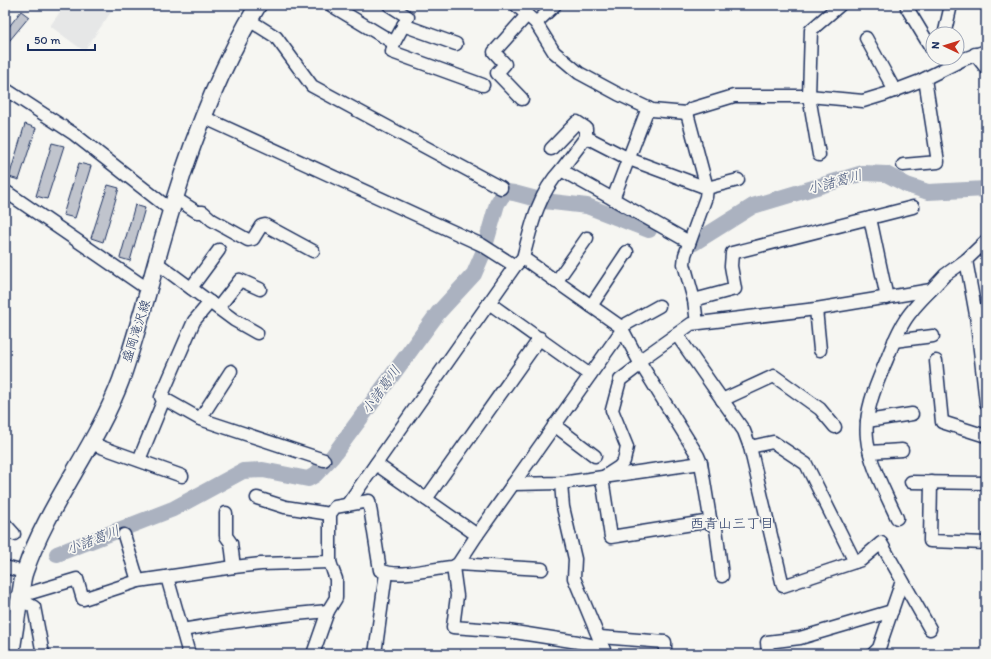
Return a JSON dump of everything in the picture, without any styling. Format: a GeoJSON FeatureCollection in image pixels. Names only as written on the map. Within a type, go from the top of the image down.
{"type":"FeatureCollection","features":[{"type":"Feature","properties":{"kind":"main road","name":"盛岡滝沢線"},"geometry":{"type":"LineString","coordinates":[[12,654],[24,572],[46,522],[108,410],[120,381],[149,290],[173,204],[203,117],[224,66],[248,20],[258,5]]}},
{"type":"Feature","properties":{"kind":"street"},"geometry":{"type":"LineString","coordinates":[[331,5],[394,43]]}},
{"type":"Feature","properties":{"kind":"street"},"geometry":{"type":"LineString","coordinates":[[389,5],[408,17],[394,43],[392,52],[483,85]]}},
{"type":"Feature","properties":{"kind":"street"},"geometry":{"type":"LineString","coordinates":[[516,5],[532,19],[554,52],[579,73],[648,108],[687,113],[691,110],[734,96],[809,96],[863,101],[895,91],[925,79],[970,54],[986,68]]}},
{"type":"Feature","properties":{"kind":"street"},"geometry":{"type":"LineString","coordinates":[[522,100],[497,73],[505,64],[494,52],[532,19],[555,5]]}},
{"type":"Feature","properties":{"kind":"street"},"geometry":{"type":"LineString","coordinates":[[819,155],[809,96],[811,30],[840,5]]}},
{"type":"Feature","properties":{"kind":"street"},"geometry":{"type":"LineString","coordinates":[[946,26],[951,5]]}},
{"type":"Feature","properties":{"kind":"street"},"geometry":{"type":"LineString","coordinates":[[907,8],[925,38]]}},
{"type":"Feature","properties":{"kind":"street"},"geometry":{"type":"LineString","coordinates":[[248,20],[276,37],[312,86],[502,188]]}},
{"type":"Feature","properties":{"kind":"street"},"geometry":{"type":"LineString","coordinates":[[404,25],[456,44]]}},
{"type":"Feature","properties":{"kind":"street"},"geometry":{"type":"LineString","coordinates":[[866,38],[895,91]]}},
{"type":"Feature","properties":{"kind":"street"},"geometry":{"type":"LineString","coordinates":[[904,165],[938,162],[925,79]]}},
{"type":"Feature","properties":{"kind":"street"},"geometry":{"type":"LineString","coordinates":[[5,89],[74,134],[173,204],[197,212],[203,212],[212,220],[248,240],[253,239],[261,226],[265,225],[313,251]]}},
{"type":"Feature","properties":{"kind":"street"},"geometry":{"type":"LineString","coordinates":[[613,199],[648,108]]}},
{"type":"Feature","properties":{"kind":"street"},"geometry":{"type":"LineString","coordinates":[[687,113],[707,188],[706,197],[689,242],[684,264],[694,300],[697,323]]}},
{"type":"Feature","properties":{"kind":"street"},"geometry":{"type":"LineString","coordinates":[[203,117],[519,262],[556,282],[622,328],[640,362],[701,463],[711,524],[716,528],[722,576]]}},
{"type":"Feature","properties":{"kind":"street"},"geometry":{"type":"LineString","coordinates":[[347,505],[519,262],[535,211],[555,176],[586,138],[586,128],[577,122],[551,149]]}},
{"type":"Feature","properties":{"kind":"street"},"geometry":{"type":"LineString","coordinates":[[586,138],[629,159],[707,188],[738,180]]}},
{"type":"Feature","properties":{"kind":"street"},"geometry":{"type":"LineString","coordinates":[[560,170],[689,242]]}},
{"type":"Feature","properties":{"kind":"street"},"geometry":{"type":"LineString","coordinates":[[5,191],[149,290]]}},
{"type":"Feature","properties":{"kind":"street"},"geometry":{"type":"LineString","coordinates":[[694,300],[735,289],[731,266],[732,253],[913,208]]}},
{"type":"Feature","properties":{"kind":"street"},"geometry":{"type":"LineString","coordinates":[[870,218],[887,298]]}},
{"type":"Feature","properties":{"kind":"street"},"geometry":{"type":"LineString","coordinates":[[556,282],[587,238]]}},
{"type":"Feature","properties":{"kind":"street"},"geometry":{"type":"LineString","coordinates":[[897,518],[881,484],[870,452],[867,437],[869,407],[894,341],[903,323],[915,307],[945,275],[966,260],[986,242]]}},
{"type":"Feature","properties":{"kind":"street"},"geometry":{"type":"LineString","coordinates":[[191,288],[219,250]]}},
{"type":"Feature","properties":{"kind":"street"},"geometry":{"type":"LineString","coordinates":[[591,306],[627,252]]}},
{"type":"Feature","properties":{"kind":"street"},"geometry":{"type":"LineString","coordinates":[[966,260],[981,315],[986,402]]}},
{"type":"Feature","properties":{"kind":"street"},"geometry":{"type":"LineString","coordinates":[[157,263],[234,320],[257,333]]}},
{"type":"Feature","properties":{"kind":"street"},"geometry":{"type":"LineString","coordinates":[[260,289],[240,280],[214,305],[194,321],[161,398],[200,419],[324,460]]}},
{"type":"Feature","properties":{"kind":"street"},"geometry":{"type":"LineString","coordinates":[[602,478],[619,467],[624,461],[627,447],[612,410],[620,380],[640,362],[691,324],[816,309],[931,290]]}},
{"type":"Feature","properties":{"kind":"street"},"geometry":{"type":"LineString","coordinates":[[489,303],[590,375]]}},
{"type":"Feature","properties":{"kind":"street"},"geometry":{"type":"LineString","coordinates":[[659,306],[622,328],[456,565],[457,596],[453,627],[508,631],[603,647],[665,642],[666,654]]}},
{"type":"Feature","properties":{"kind":"street"},"geometry":{"type":"LineString","coordinates":[[816,309],[820,350]]}},
{"type":"Feature","properties":{"kind":"street"},"geometry":{"type":"LineString","coordinates":[[677,335],[744,431],[750,447],[783,586],[861,560],[881,543],[930,629]]}},
{"type":"Feature","properties":{"kind":"street"},"geometry":{"type":"LineString","coordinates":[[894,341],[933,336]]}},
{"type":"Feature","properties":{"kind":"street"},"geometry":{"type":"LineString","coordinates":[[426,499],[540,338]]}},
{"type":"Feature","properties":{"kind":"street"},"geometry":{"type":"LineString","coordinates":[[936,361],[942,422],[986,436]]}},
{"type":"Feature","properties":{"kind":"street"},"geometry":{"type":"LineString","coordinates":[[200,419],[231,371]]}},
{"type":"Feature","properties":{"kind":"street"},"geometry":{"type":"LineString","coordinates":[[722,400],[774,376],[820,410],[835,428]]}},
{"type":"Feature","properties":{"kind":"street"},"geometry":{"type":"LineString","coordinates":[[138,460],[164,399]]}},
{"type":"Feature","properties":{"kind":"street"},"geometry":{"type":"LineString","coordinates":[[867,421],[912,414]]}},
{"type":"Feature","properties":{"kind":"street"},"geometry":{"type":"LineString","coordinates":[[554,425],[595,456]]}},
{"type":"Feature","properties":{"kind":"street"},"geometry":{"type":"LineString","coordinates":[[750,447],[773,442],[806,464],[855,562]]}},
{"type":"Feature","properties":{"kind":"street"},"geometry":{"type":"LineString","coordinates":[[90,443],[182,476]]}},
{"type":"Feature","properties":{"kind":"street"},"geometry":{"type":"LineString","coordinates":[[870,452],[902,450]]}},
{"type":"Feature","properties":{"kind":"street"},"geometry":{"type":"LineString","coordinates":[[513,484],[561,483],[701,463]]}},
{"type":"Feature","properties":{"kind":"street"},"geometry":{"type":"LineString","coordinates":[[376,464],[477,535]]}},
{"type":"Feature","properties":{"kind":"street"},"geometry":{"type":"LineString","coordinates":[[602,478],[611,537],[711,522]]}},
{"type":"Feature","properties":{"kind":"street"},"geometry":{"type":"LineString","coordinates":[[912,482],[986,483]]}},
{"type":"Feature","properties":{"kind":"street"},"geometry":{"type":"LineString","coordinates":[[931,482],[930,541],[986,542]]}},
{"type":"Feature","properties":{"kind":"street"},"geometry":{"type":"LineString","coordinates":[[561,483],[563,507],[575,559],[574,578],[603,647]]}},
{"type":"Feature","properties":{"kind":"street"},"geometry":{"type":"LineString","coordinates":[[257,498],[285,507],[330,514]]}},
{"type":"Feature","properties":{"kind":"street"},"geometry":{"type":"LineString","coordinates":[[313,654],[328,611],[336,598],[336,578],[330,562],[330,514],[335,507],[369,502],[380,570],[386,573],[408,573],[456,565],[542,570]]}},
{"type":"Feature","properties":{"kind":"street"},"geometry":{"type":"LineString","coordinates":[[226,513],[226,536],[231,543],[234,567]]}},
{"type":"Feature","properties":{"kind":"street"},"geometry":{"type":"LineString","coordinates":[[5,524],[14,534]]}},
{"type":"Feature","properties":{"kind":"street"},"geometry":{"type":"LineString","coordinates":[[124,535],[138,581]]}},
{"type":"Feature","properties":{"kind":"street"},"geometry":{"type":"LineString","coordinates":[[20,598],[77,579],[83,599],[138,581],[261,564],[330,562]]}},
{"type":"Feature","properties":{"kind":"street"},"geometry":{"type":"LineString","coordinates":[[5,567],[24,572]]}},
{"type":"Feature","properties":{"kind":"street"},"geometry":{"type":"LineString","coordinates":[[375,654],[386,573]]}},
{"type":"Feature","properties":{"kind":"street"},"geometry":{"type":"LineString","coordinates":[[167,577],[189,654]]}},
{"type":"Feature","properties":{"kind":"street"},"geometry":{"type":"LineString","coordinates":[[872,654],[879,648],[902,581]]}},
{"type":"Feature","properties":{"kind":"street"},"geometry":{"type":"LineString","coordinates":[[20,598],[34,607],[43,654]]}},
{"type":"Feature","properties":{"kind":"street"},"geometry":{"type":"LineString","coordinates":[[182,630],[228,621],[328,611]]}},
{"type":"Feature","properties":{"kind":"street"},"geometry":{"type":"LineString","coordinates":[[768,654],[767,642],[800,638],[892,611]]}},
{"type":"Feature","properties":{"kind":"shaded area"},"geometry":{"type":"Polygon","coordinates":[[[65,5],[116,5],[84,51],[50,26],[65,5]]]}},
{"type":"Feature","properties":{"kind":"building"},"geometry":{"type":"Polygon","coordinates":[[[21,11],[29,17],[5,46],[5,32],[21,11]]]}},
{"type":"Feature","properties":{"kind":"building"},"geometry":{"type":"Polygon","coordinates":[[[25,124],[36,128],[19,180],[9,177],[25,124]]]}},
{"type":"Feature","properties":{"kind":"building"},"geometry":{"type":"Polygon","coordinates":[[[52,143],[64,146],[47,199],[36,196],[52,143]]]}},
{"type":"Feature","properties":{"kind":"building"},"geometry":{"type":"Polygon","coordinates":[[[79,163],[91,166],[75,218],[63,215],[79,163]]]}},
{"type":"Feature","properties":{"kind":"building"},"geometry":{"type":"Polygon","coordinates":[[[108,185],[119,188],[103,242],[91,238],[108,185]]]}},
{"type":"Feature","properties":{"kind":"building"},"geometry":{"type":"Polygon","coordinates":[[[135,205],[145,208],[130,261],[120,258],[135,205]]]}},
{"type":"Feature","properties":{"kind":"waterway","name":"小諸葛川"},"geometry":{"type":"LineString","coordinates":[[694,243],[753,206],[863,173],[886,174],[907,185],[928,192],[986,189]]}},
{"type":"Feature","properties":{"kind":"waterway","name":"小諸葛川"},"geometry":{"type":"LineString","coordinates":[[57,554],[173,509],[243,471],[263,470],[308,479],[315,475],[332,457],[438,313],[474,274],[483,253],[497,204],[502,196],[507,192],[544,201],[587,206],[649,230]]}},
{"type":"Feature","properties":{"kind":"district","name":"西青山三丁目"},"geometry":{"type":"Point","coordinates":[732,523]}}]}
